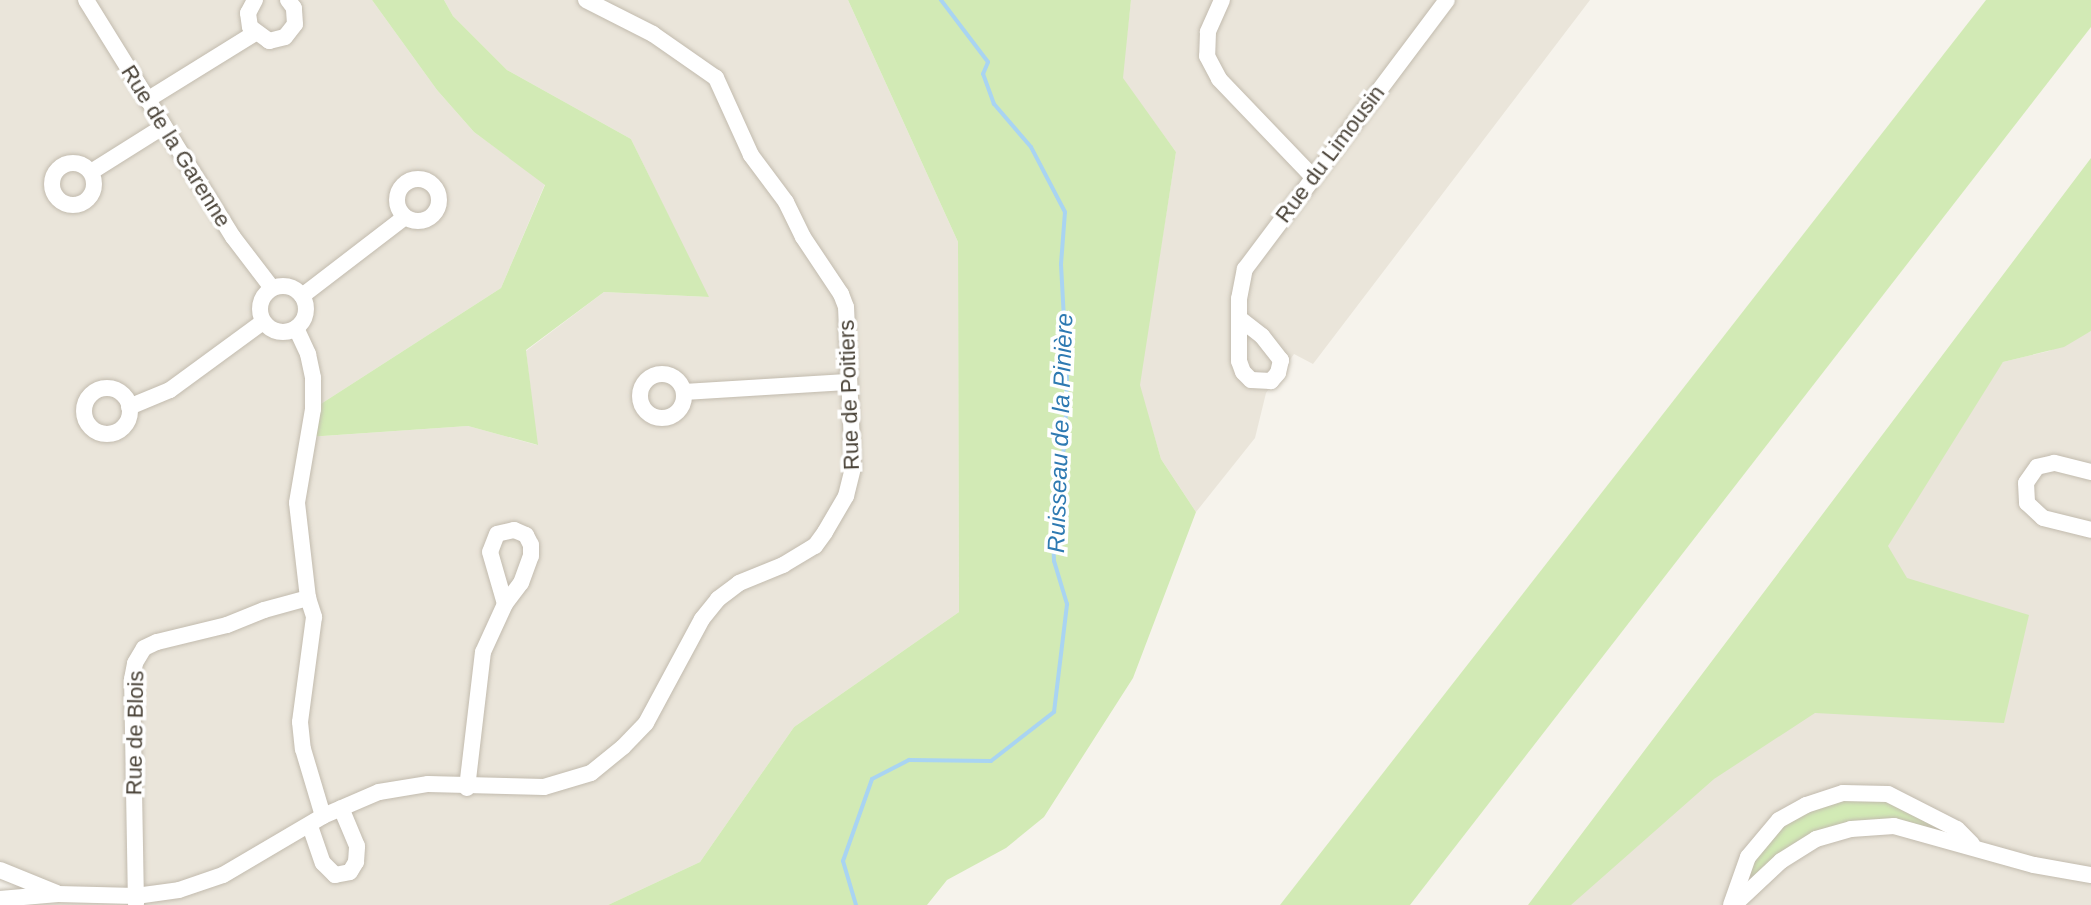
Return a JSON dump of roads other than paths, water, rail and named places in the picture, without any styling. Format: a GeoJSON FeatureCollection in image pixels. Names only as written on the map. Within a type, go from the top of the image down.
{"type":"FeatureCollection","features":[{"type":"Feature","properties":{"kind":"street","name":"Rue de la Garenne"},"geometry":{"type":"LineString","coordinates":[[86,0],[233,237],[272,288]]}},
{"type":"Feature","properties":{"kind":"street"},"geometry":{"type":"LineString","coordinates":[[255,0],[248,20],[255,33],[269,41],[291,31],[296,16],[288,0]]}},
{"type":"Feature","properties":{"kind":"street","name":"Rue de Poitiers"},"geometry":{"type":"LineString","coordinates":[[0,899],[58,894],[136,900],[223,875],[341,808],[403,787],[428,784],[467,788],[544,787],[591,773],[646,723],[702,619],[718,599],[739,583],[783,565],[815,546],[851,483],[854,447],[847,382],[846,307],[841,294],[803,237],[786,202],[751,155],[716,78],[653,34],[586,0]]}},
{"type":"Feature","properties":{"kind":"street"},"geometry":{"type":"LineString","coordinates":[[1222,0],[1208,32],[1207,56],[1219,79],[1312,176]]}},
{"type":"Feature","properties":{"kind":"street","name":"Rue du Limousin"},"geometry":{"type":"LineString","coordinates":[[1239,318],[1240,284],[1245,269],[1447,0]]}},
{"type":"Feature","properties":{"kind":"street"},"geometry":{"type":"LineString","coordinates":[[147,100],[255,33]]}},
{"type":"Feature","properties":{"kind":"street"},"geometry":{"type":"LineString","coordinates":[[91,172],[164,126]]}},
{"type":"Feature","properties":{"kind":"street"},"geometry":{"type":"LineString","coordinates":[[302,296],[405,217]]}},
{"type":"Feature","properties":{"kind":"street"},"geometry":{"type":"LineString","coordinates":[[292,287],[302,296],[306,310],[296,328],[281,333],[263,322],[261,299],[272,288],[292,287]]}},
{"type":"Feature","properties":{"kind":"street"},"geometry":{"type":"LineString","coordinates":[[129,407],[170,390],[263,322]]}},
{"type":"Feature","properties":{"kind":"street"},"geometry":{"type":"LineString","coordinates":[[296,328],[308,354],[313,378],[313,409],[297,503],[308,598],[314,617],[300,722],[323,863],[335,875],[350,872],[356,862],[357,846],[341,808]]}},
{"type":"Feature","properties":{"kind":"street"},"geometry":{"type":"LineString","coordinates":[[684,392],[847,382]]}},
{"type":"Feature","properties":{"kind":"street"},"geometry":{"type":"LineString","coordinates":[[2091,472],[2054,463],[2037,467],[2026,483],[2027,503],[2043,518],[2091,530]]}},
{"type":"Feature","properties":{"kind":"street","name":"Rue de Blois"},"geometry":{"type":"LineString","coordinates":[[136,900],[132,700],[135,663],[144,648],[157,642],[308,598]]}},
{"type":"Feature","properties":{"kind":"street"},"geometry":{"type":"LineString","coordinates":[[467,788],[483,652],[505,604]]}},
{"type":"Feature","properties":{"kind":"street"},"geometry":{"type":"LineString","coordinates":[[1732,905],[1748,857],[1779,820],[1806,805],[1843,793],[1888,794],[1957,829],[1973,845]]}},
{"type":"Feature","properties":{"kind":"street"},"geometry":{"type":"LineString","coordinates":[[1732,905],[1781,861],[1816,839],[1851,829],[1894,826],[1973,845],[2034,865],[2091,875]]}},
{"type":"Feature","properties":{"kind":"street","name":"Rue de Poitiers"},"geometry":{"type":"LineString","coordinates":[[0,870],[58,894]]}},
{"type":"Feature","properties":{"kind":"waterway","name":"Ruisseau de la Pinière"},"geometry":{"type":"LineString","coordinates":[[856,905],[843,861],[872,779],[909,760],[991,761],[1054,712],[1067,604],[1054,561],[1052,507],[1065,443],[1067,375],[1061,264],[1065,212],[1031,147],[994,104],[983,74],[988,62],[941,0]]}}]}
